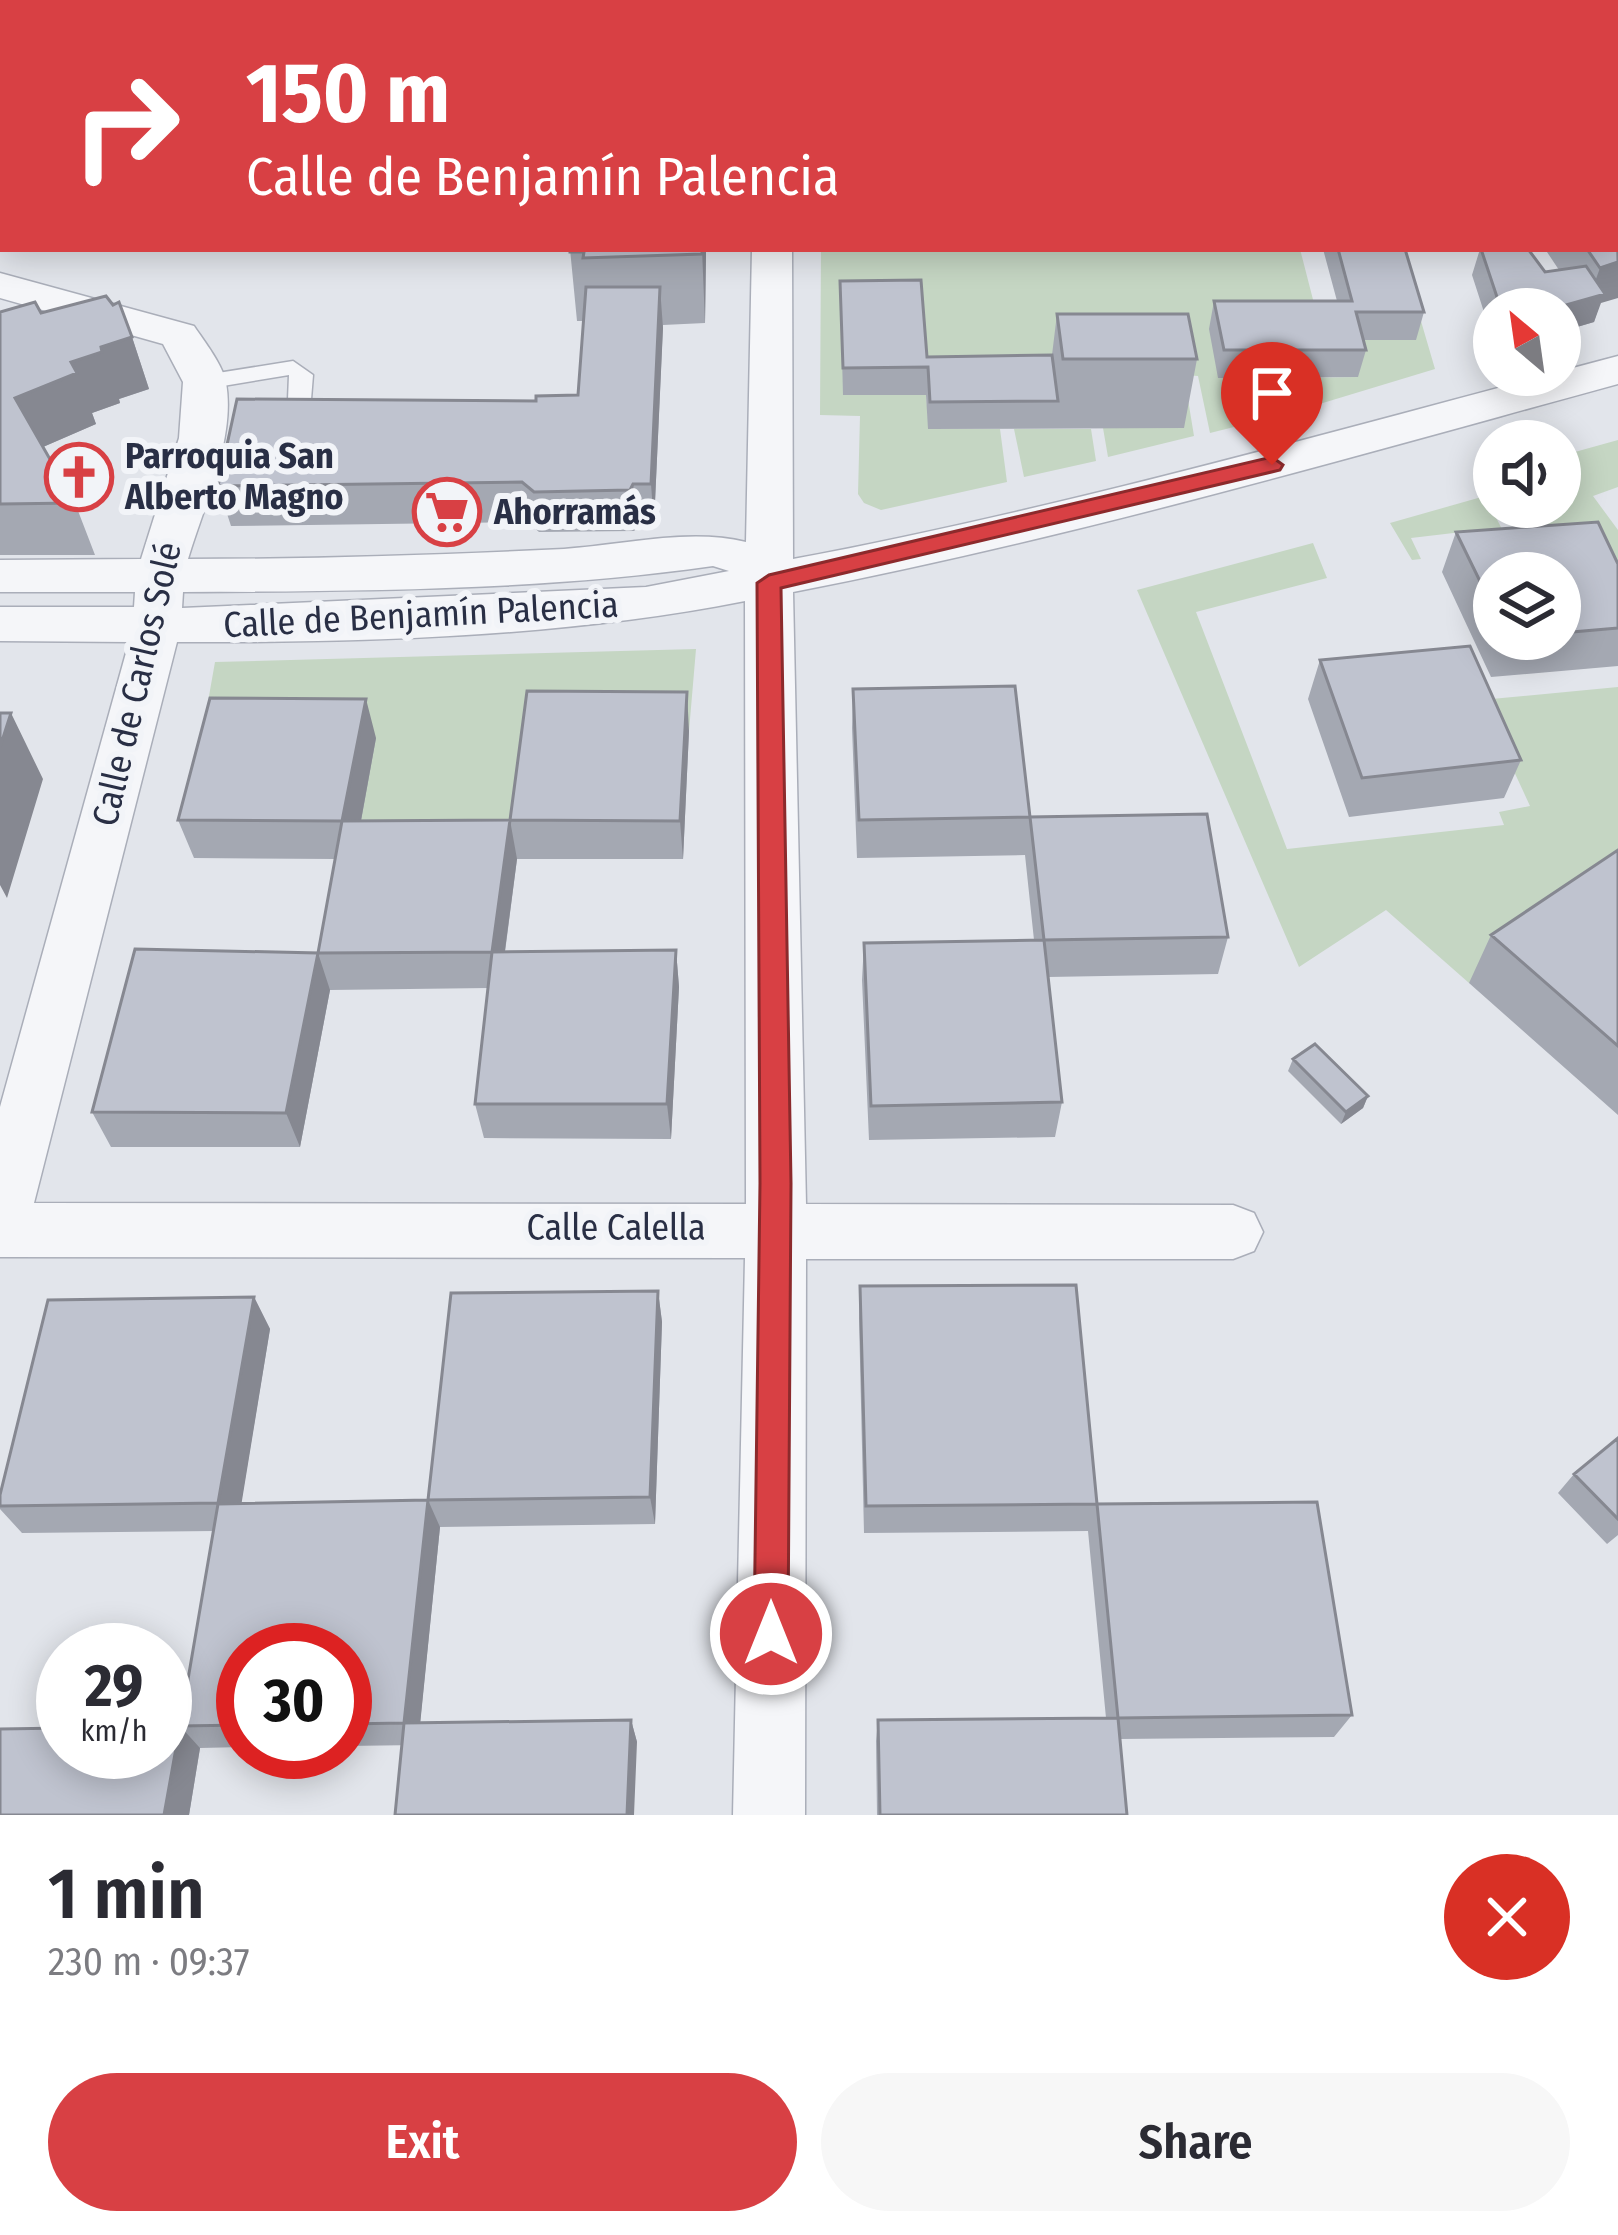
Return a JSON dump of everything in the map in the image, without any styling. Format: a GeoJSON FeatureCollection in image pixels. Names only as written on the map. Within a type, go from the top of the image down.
{"type":"FeatureCollection","features":[{"type":"Feature","properties":{"kind":"street"},"geometry":{"type":"LineString","coordinates":[[769,1815],[776,1228],[769,583],[772,252]]}},
{"type":"Feature","properties":{"kind":"street"},"geometry":{"type":"LineString","coordinates":[[0,285],[179,335],[205,382]]}},
{"type":"Feature","properties":{"kind":"street","name":"Calle de Benjamín Palencia"},"geometry":{"type":"LineString","coordinates":[[0,576],[159,600],[497,615],[646,604],[769,583],[1234,475],[1618,370]]}},
{"type":"Feature","properties":{"kind":"street","name":"Calle de Carlos Solé"},"geometry":{"type":"LineString","coordinates":[[0,1216],[201,438],[205,382]]}},
{"type":"Feature","properties":{"kind":"street"},"geometry":{"type":"LineString","coordinates":[[713,550],[741,530],[770,486]]}},
{"type":"Feature","properties":{"kind":"street"},"geometry":{"type":"LineString","coordinates":[[713,550],[744,559],[769,583]]}},
{"type":"Feature","properties":{"kind":"street","name":"Calle de Benjamín Palencia"},"geometry":{"type":"LineString","coordinates":[[0,624],[159,600],[713,550]]}},
{"type":"Feature","properties":{"kind":"street","name":"Calle Calella"},"geometry":{"type":"LineString","coordinates":[[0,1230],[1233,1232]]}},
{"type":"Feature","properties":{"kind":"lane"},"geometry":{"type":"LineString","coordinates":[[205,382],[292,368],[302,375],[298,424]]}},
{"type":"Feature","properties":{"kind":"green space"},"geometry":{"type":"Polygon","coordinates":[[[821,252],[1301,252],[1318,319],[1278,378],[1286,414],[1210,433],[1198,376],[1184,375],[1194,436],[1108,457],[1103,428],[926,395],[929,429],[1000,429],[1007,482],[881,510],[864,503],[858,494],[860,416],[820,415],[821,252]]]}},
{"type":"Feature","properties":{"kind":"green space"},"geometry":{"type":"Polygon","coordinates":[[[1416,304],[1435,369],[1303,409],[1296,378],[1358,377],[1348,340],[1416,304]]]}},
{"type":"Feature","properties":{"kind":"green space"},"geometry":{"type":"Polygon","coordinates":[[[1014,429],[1091,429],[1096,461],[1024,477],[1014,429]]]}},
{"type":"Feature","properties":{"kind":"green space"},"geometry":{"type":"Polygon","coordinates":[[[1618,440],[1618,487],[1593,496],[1618,530],[1618,592],[1581,570],[1581,552],[1550,552],[1517,528],[1581,528],[1581,450],[1618,440]]]}},
{"type":"Feature","properties":{"kind":"green space"},"geometry":{"type":"Polygon","coordinates":[[[1473,499],[1473,528],[1501,528],[1507,539],[1462,532],[1411,538],[1421,559],[1412,560],[1390,523],[1473,499]]]}},
{"type":"Feature","properties":{"kind":"green space"},"geometry":{"type":"Polygon","coordinates":[[[1313,543],[1327,578],[1196,612],[1287,849],[1504,825],[1499,812],[1530,806],[1481,700],[1618,687],[1618,881],[1469,983],[1386,910],[1299,967],[1137,590],[1313,543]]]}},
{"type":"Feature","properties":{"kind":"green space"},"geometry":{"type":"Polygon","coordinates":[[[696,649],[689,731],[517,859],[354,859],[203,730],[215,662],[696,649]]]}},
{"type":"Feature","properties":{"kind":"building"},"geometry":{"type":"Polygon","coordinates":[[[584,252],[702,252],[702,254],[583,258],[584,252]]]}},
{"type":"Feature","properties":{"kind":"building"},"geometry":{"type":"Polygon","coordinates":[[[1339,252],[1406,252],[1424,312],[1356,312],[1366,350],[1224,350],[1214,301],[1352,301],[1339,252]]]}},
{"type":"Feature","properties":{"kind":"building"},"geometry":{"type":"Polygon","coordinates":[[[1482,252],[1530,252],[1545,272],[1586,266],[1605,294],[1581,301],[1581,288],[1494,288],[1482,252]]]}},
{"type":"Feature","properties":{"kind":"building"},"geometry":{"type":"Polygon","coordinates":[[[1589,252],[1618,252],[1618,262],[1600,268],[1589,252]]]}},
{"type":"Feature","properties":{"kind":"building"},"geometry":{"type":"Polygon","coordinates":[[[921,280],[927,357],[1052,355],[1058,401],[930,402],[928,367],[843,368],[840,281],[921,280]]]}},
{"type":"Feature","properties":{"kind":"building"},"geometry":{"type":"Polygon","coordinates":[[[586,287],[660,287],[651,484],[633,484],[630,490],[534,492],[522,482],[218,486],[237,399],[536,401],[536,396],[578,395],[586,287]]]}},
{"type":"Feature","properties":{"kind":"building"},"geometry":{"type":"Polygon","coordinates":[[[106,296],[113,305],[119,302],[132,337],[71,362],[77,373],[15,398],[75,503],[0,504],[0,312],[35,302],[41,313],[106,296]]]}},
{"type":"Feature","properties":{"kind":"building"},"geometry":{"type":"Polygon","coordinates":[[[1057,314],[1188,314],[1197,359],[1063,359],[1057,314]]]}},
{"type":"Feature","properties":{"kind":"building"},"geometry":{"type":"Polygon","coordinates":[[[1598,522],[1618,564],[1618,628],[1581,631],[1581,552],[1473,552],[1473,567],[1456,532],[1581,528],[1581,523],[1598,522]]]}},
{"type":"Feature","properties":{"kind":"building"},"geometry":{"type":"Polygon","coordinates":[[[1470,646],[1521,760],[1362,778],[1320,660],[1470,646]]]}},
{"type":"Feature","properties":{"kind":"building"},"geometry":{"type":"Polygon","coordinates":[[[1015,686],[1030,817],[859,820],[853,689],[1015,686]]]}},
{"type":"Feature","properties":{"kind":"building"},"geometry":{"type":"Polygon","coordinates":[[[527,691],[687,692],[680,821],[510,820],[527,691]]]}},
{"type":"Feature","properties":{"kind":"building"},"geometry":{"type":"Polygon","coordinates":[[[210,698],[366,699],[342,821],[178,820],[210,698]]]}},
{"type":"Feature","properties":{"kind":"building"},"geometry":{"type":"Polygon","coordinates":[[[0,713],[11,713],[0,747],[0,713]]]}},
{"type":"Feature","properties":{"kind":"building"},"geometry":{"type":"Polygon","coordinates":[[[1207,814],[1228,937],[1044,940],[1030,817],[1207,814]]]}},
{"type":"Feature","properties":{"kind":"building"},"geometry":{"type":"Polygon","coordinates":[[[510,820],[492,952],[318,953],[342,821],[510,820]]]}},
{"type":"Feature","properties":{"kind":"building"},"geometry":{"type":"Polygon","coordinates":[[[1618,850],[1618,1046],[1491,935],[1618,850]]]}},
{"type":"Feature","properties":{"kind":"building"},"geometry":{"type":"Polygon","coordinates":[[[1044,940],[1062,1102],[871,1106],[864,943],[1044,940]]]}},
{"type":"Feature","properties":{"kind":"building"},"geometry":{"type":"Polygon","coordinates":[[[135,949],[318,953],[286,1113],[92,1112],[135,949]]]}},
{"type":"Feature","properties":{"kind":"building"},"geometry":{"type":"Polygon","coordinates":[[[676,950],[667,1104],[475,1104],[492,952],[676,950]]]}},
{"type":"Feature","properties":{"kind":"building"},"geometry":{"type":"Polygon","coordinates":[[[1315,1044],[1368,1096],[1346,1112],[1293,1059],[1315,1044]]]}},
{"type":"Feature","properties":{"kind":"building"},"geometry":{"type":"Polygon","coordinates":[[[1076,1285],[1097,1504],[866,1506],[860,1286],[1076,1285]]]}},
{"type":"Feature","properties":{"kind":"building"},"geometry":{"type":"Polygon","coordinates":[[[658,1291],[650,1497],[428,1500],[451,1293],[658,1291]]]}},
{"type":"Feature","properties":{"kind":"building"},"geometry":{"type":"Polygon","coordinates":[[[254,1297],[218,1503],[0,1506],[48,1300],[254,1297]]]}},
{"type":"Feature","properties":{"kind":"building"},"geometry":{"type":"Polygon","coordinates":[[[1618,1438],[1618,1519],[1574,1474],[1618,1438]]]}},
{"type":"Feature","properties":{"kind":"building"},"geometry":{"type":"Polygon","coordinates":[[[428,1500],[404,1723],[372,1724],[372,1623],[216,1623],[216,1725],[192,1726],[192,1656],[218,1504],[428,1500]]]}},
{"type":"Feature","properties":{"kind":"building"},"geometry":{"type":"Polygon","coordinates":[[[1317,1502],[1352,1715],[1118,1718],[1097,1504],[1317,1502]]]}},
{"type":"Feature","properties":{"kind":"building"},"geometry":{"type":"Polygon","coordinates":[[[1118,1718],[1127,1815],[880,1815],[878,1720],[1118,1718]]]}},
{"type":"Feature","properties":{"kind":"building"},"geometry":{"type":"Polygon","coordinates":[[[631,1720],[627,1815],[395,1815],[404,1723],[631,1720]]]}},
{"type":"Feature","properties":{"kind":"building"},"geometry":{"type":"Polygon","coordinates":[[[36,1728],[36,1779],[170,1779],[164,1815],[0,1815],[0,1729],[36,1728]]]}},
{"type":"Feature","properties":{"kind":"place","name":"Parroquia San Alberto Magno"},"geometry":{"type":"Point","coordinates":[79,477]}},
{"type":"Feature","properties":{"kind":"place","name":"Ahorramás"},"geometry":{"type":"Point","coordinates":[447,512]}},
{"type":"Feature","properties":{"kind":"route"},"geometry":{"type":"LineString","coordinates":[[771,1634],[776,1183],[774,670],[769,583],[922,551],[1272,465]]}}]}
